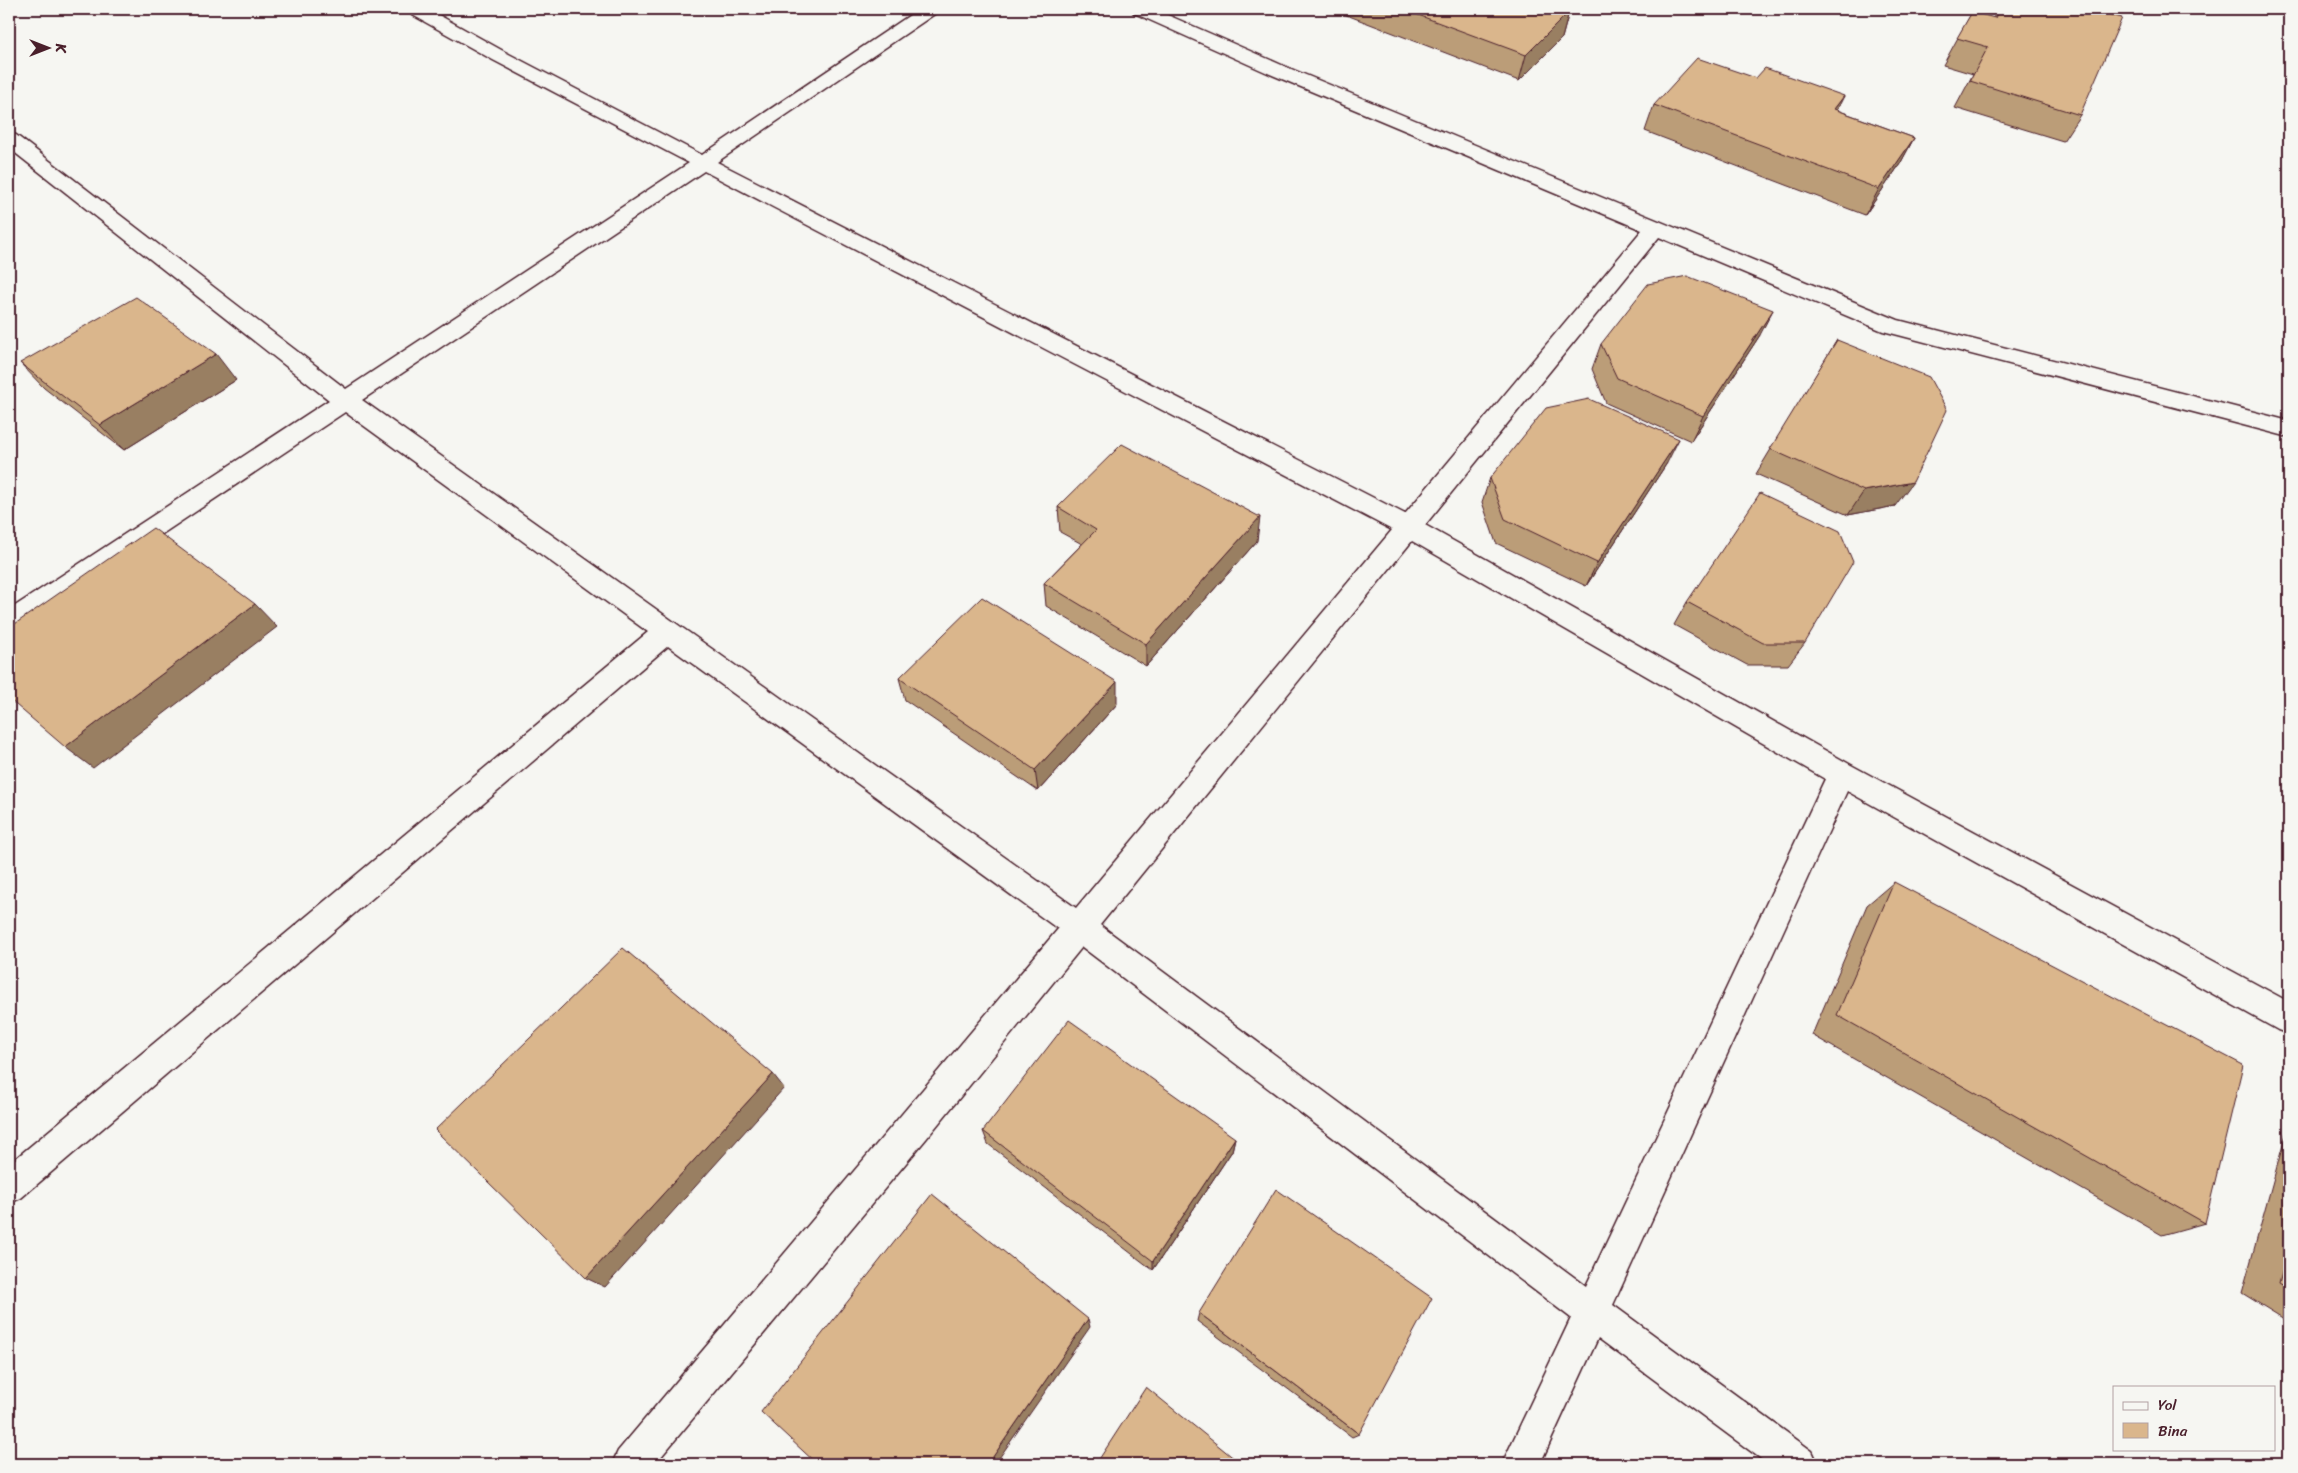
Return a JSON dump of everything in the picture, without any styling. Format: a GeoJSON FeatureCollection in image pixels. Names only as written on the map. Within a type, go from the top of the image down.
{"type":"FeatureCollection","features":[{"type":"Feature","properties":{"kind":"street"},"geometry":{"type":"LineString","coordinates":[[415,9],[702,163],[1408,527],[1842,774],[2289,1019]]}},
{"type":"Feature","properties":{"kind":"street"},"geometry":{"type":"LineString","coordinates":[[9,623],[702,163],[930,9]]}},
{"type":"Feature","properties":{"kind":"street"},"geometry":{"type":"LineString","coordinates":[[1140,9],[1277,70],[1891,326],[2289,429]]}},
{"type":"Feature","properties":{"kind":"street"},"geometry":{"type":"LineString","coordinates":[[9,139],[345,400],[1079,927],[1592,1312],[1799,1464]]}},
{"type":"Feature","properties":{"kind":"street"},"geometry":{"type":"LineString","coordinates":[[631,1464],[1079,927],[1655,228]]}},
{"type":"Feature","properties":{"kind":"street"},"geometry":{"type":"LineString","coordinates":[[9,1186],[667,631]]}},
{"type":"Feature","properties":{"kind":"street"},"geometry":{"type":"LineString","coordinates":[[1521,1464],[1842,774]]}},
{"type":"Feature","properties":{"kind":"building"},"geometry":{"type":"Polygon","coordinates":[[[1402,9],[1560,9],[1569,12],[1526,55],[1402,9]]]}},
{"type":"Feature","properties":{"kind":"building"},"geometry":{"type":"Polygon","coordinates":[[[1999,9],[2089,9],[2122,18],[2080,115],[1970,81],[1988,47],[1957,38],[1972,12],[1995,18],[1999,9]]]}},
{"type":"Feature","properties":{"kind":"building"},"geometry":{"type":"Polygon","coordinates":[[[1697,58],[1756,78],[1765,68],[1844,96],[1834,109],[1914,138],[1879,189],[1654,105],[1697,58]]]}},
{"type":"Feature","properties":{"kind":"building"},"geometry":{"type":"Polygon","coordinates":[[[1687,276],[1773,310],[1703,416],[1617,378],[1601,344],[1648,284],[1687,276]]]}},
{"type":"Feature","properties":{"kind":"building"},"geometry":{"type":"Polygon","coordinates":[[[136,297],[216,354],[100,425],[20,363],[136,297]]]}},
{"type":"Feature","properties":{"kind":"building"},"geometry":{"type":"Polygon","coordinates":[[[1837,340],[1929,377],[1947,410],[1913,482],[1864,491],[1770,449],[1837,340]]]}},
{"type":"Feature","properties":{"kind":"building"},"geometry":{"type":"Polygon","coordinates":[[[1589,399],[1679,439],[1597,563],[1505,519],[1490,478],[1546,408],[1589,399]]]}},
{"type":"Feature","properties":{"kind":"building"},"geometry":{"type":"Polygon","coordinates":[[[1122,444],[1260,517],[1146,644],[1044,583],[1096,530],[1058,507],[1122,444]]]}},
{"type":"Feature","properties":{"kind":"building"},"geometry":{"type":"Polygon","coordinates":[[[1760,493],[1840,531],[1853,562],[1805,643],[1763,643],[1687,602],[1760,493]]]}},
{"type":"Feature","properties":{"kind":"building"},"geometry":{"type":"Polygon","coordinates":[[[153,528],[255,604],[65,747],[9,699],[9,628],[153,528]]]}},
{"type":"Feature","properties":{"kind":"building"},"geometry":{"type":"Polygon","coordinates":[[[982,597],[1117,682],[1035,770],[899,678],[982,597]]]}},
{"type":"Feature","properties":{"kind":"building"},"geometry":{"type":"Polygon","coordinates":[[[1894,882],[2243,1065],[2205,1223],[1837,1015],[1894,882]]]}},
{"type":"Feature","properties":{"kind":"building"},"geometry":{"type":"Polygon","coordinates":[[[623,948],[773,1074],[586,1278],[435,1130],[623,948]]]}},
{"type":"Feature","properties":{"kind":"building"},"geometry":{"type":"Polygon","coordinates":[[[1069,1020],[1235,1138],[1153,1261],[983,1131],[1069,1020]]]}},
{"type":"Feature","properties":{"kind":"building"},"geometry":{"type":"Polygon","coordinates":[[[1276,1189],[1432,1298],[1359,1434],[1199,1313],[1276,1189]]]}},
{"type":"Feature","properties":{"kind":"building"},"geometry":{"type":"Polygon","coordinates":[[[932,1194],[1088,1319],[988,1464],[817,1464],[761,1412],[932,1194]]]}},
{"type":"Feature","properties":{"kind":"building"},"geometry":{"type":"Polygon","coordinates":[[[2289,1246],[2289,1290],[2279,1284],[2289,1246]]]}},
{"type":"Feature","properties":{"kind":"building"},"geometry":{"type":"Polygon","coordinates":[[[1146,1387],[1241,1464],[1096,1464],[1146,1387]]]}}]}
